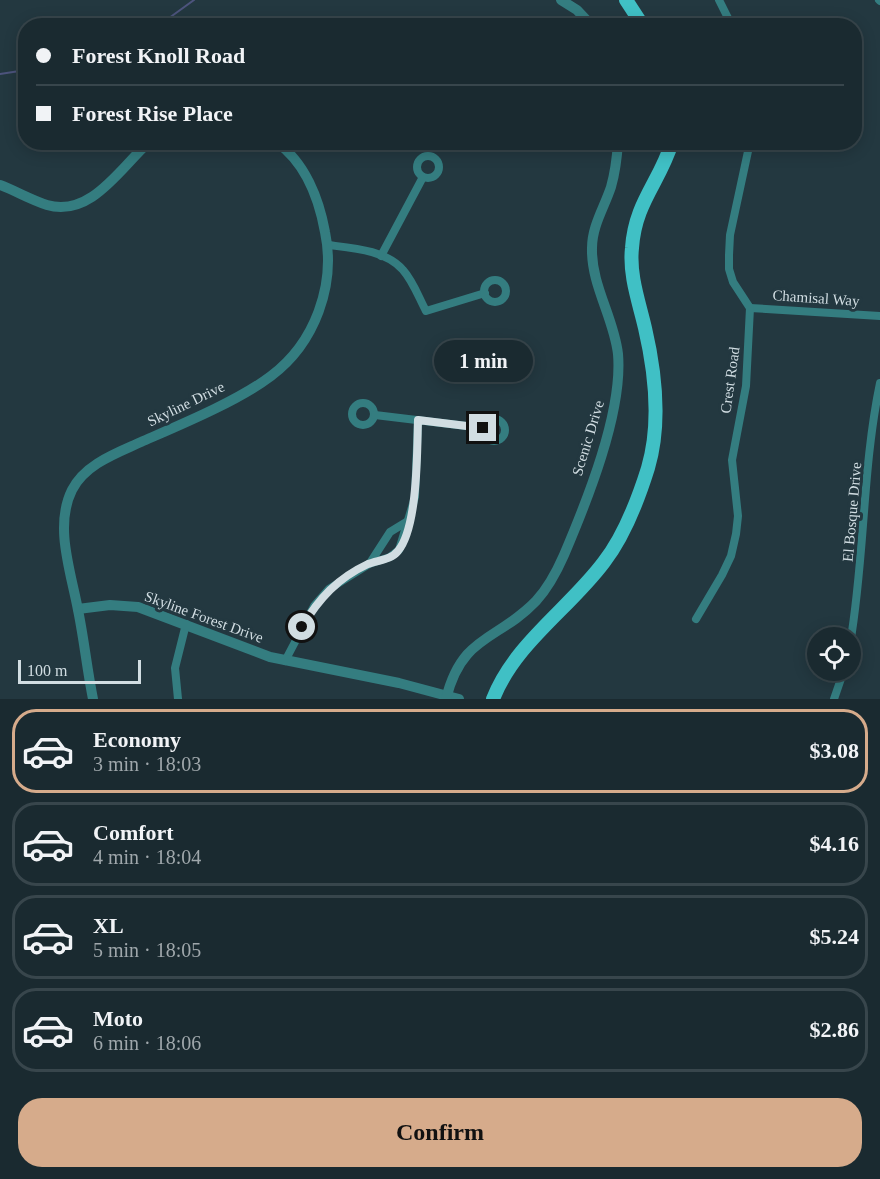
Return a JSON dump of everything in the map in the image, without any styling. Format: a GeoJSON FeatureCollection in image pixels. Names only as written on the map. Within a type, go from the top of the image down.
{"type":"FeatureCollection","features":[{"type":"Feature","properties":{"kind":"main road"},"geometry":{"type":"LineString","coordinates":[[626,0],[638,18]]}},
{"type":"Feature","properties":{"kind":"main road"},"geometry":{"type":"LineString","coordinates":[[494,699],[504,675],[519,656],[575,596],[616,545],[649,465],[654,421],[654,385],[649,346],[633,275],[632,247],[641,205],[668,150]]}},
{"type":"Feature","properties":{"kind":"street"},"geometry":{"type":"LineString","coordinates":[[561,0],[584,18]]}},
{"type":"Feature","properties":{"kind":"street"},"geometry":{"type":"LineString","coordinates":[[719,0],[728,18]]}},
{"type":"Feature","properties":{"kind":"street"},"geometry":{"type":"LineString","coordinates":[[0,185],[46,205],[57,207],[77,204],[96,194],[141,150]]}},
{"type":"Feature","properties":{"kind":"street","name":"Skyline Drive"},"geometry":{"type":"LineString","coordinates":[[93,699],[64,532],[68,500],[76,483],[100,462],[184,422],[271,376],[293,355],[320,310],[327,288],[328,244],[319,203],[312,188],[299,167],[283,150]]}},
{"type":"Feature","properties":{"kind":"street","name":"Scenic Drive"},"geometry":{"type":"LineString","coordinates":[[446,699],[457,670],[473,647],[524,612],[536,601],[553,576],[578,519],[609,426],[617,388],[618,354],[596,278],[592,251],[596,224],[614,175],[617,150]]}},
{"type":"Feature","properties":{"kind":"street"},"geometry":{"type":"LineString","coordinates":[[748,150],[730,235],[729,269],[737,289],[750,308]]}},
{"type":"Feature","properties":{"kind":"street"},"geometry":{"type":"LineString","coordinates":[[381,256],[423,177]]}},
{"type":"Feature","properties":{"kind":"street"},"geometry":{"type":"LineString","coordinates":[[328,244],[356,248],[381,256],[402,269],[426,311],[485,293]]}},
{"type":"Feature","properties":{"kind":"street","name":"Chamisal Way"},"geometry":{"type":"LineString","coordinates":[[750,308],[880,316]]}},
{"type":"Feature","properties":{"kind":"street","name":"Crest Road"},"geometry":{"type":"LineString","coordinates":[[696,619],[731,556],[736,534],[738,516],[732,460],[746,386],[750,308]]}},
{"type":"Feature","properties":{"kind":"street","name":"El Bosque Drive"},"geometry":{"type":"LineString","coordinates":[[853,627],[857,603],[873,415],[880,383]]}},
{"type":"Feature","properties":{"kind":"street"},"geometry":{"type":"LineString","coordinates":[[375,415],[483,428]]}},
{"type":"Feature","properties":{"kind":"street"},"geometry":{"type":"LineString","coordinates":[[285,661],[302,627],[322,596],[338,582],[369,564],[396,554],[403,542],[415,497],[418,420]]}},
{"type":"Feature","properties":{"kind":"street"},"geometry":{"type":"LineString","coordinates":[[369,564],[390,531],[409,521]]}},
{"type":"Feature","properties":{"kind":"street","name":"Skyline Forest Drive"},"geometry":{"type":"LineString","coordinates":[[78,609],[126,605],[152,611],[251,651],[285,661],[459,699]]}},
{"type":"Feature","properties":{"kind":"street"},"geometry":{"type":"LineString","coordinates":[[178,699],[175,668],[186,624]]}},
{"type":"Feature","properties":{"kind":"street"},"geometry":{"type":"LineString","coordinates":[[834,699],[840,681]]}},
{"type":"Feature","properties":{"kind":"waterway"},"geometry":{"type":"LineString","coordinates":[[169,18],[194,0]]}},
{"type":"Feature","properties":{"kind":"waterway"},"geometry":{"type":"LineString","coordinates":[[0,74],[18,71]]}},
{"type":"Feature","properties":{"kind":"route"},"geometry":{"type":"LineString","coordinates":[[302,627],[314,606],[329,589],[369,564],[390,557],[399,550],[415,497],[418,420],[483,428]]}}]}
